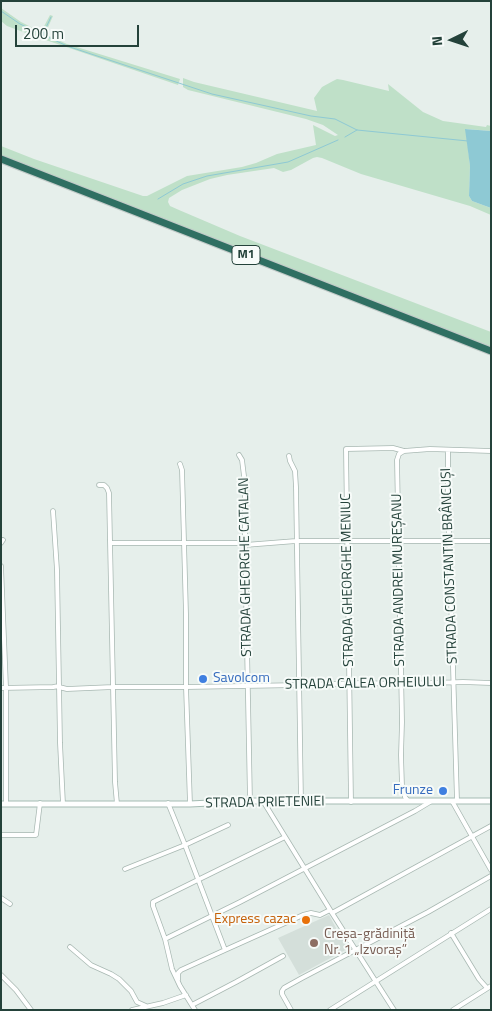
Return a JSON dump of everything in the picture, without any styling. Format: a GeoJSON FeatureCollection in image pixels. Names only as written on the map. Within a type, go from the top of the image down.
{"type":"FeatureCollection","features":[{"type":"Feature","properties":{"kind":"highway","name":"M1"},"geometry":{"type":"LineString","coordinates":[[1,159],[491,351]]}},
{"type":"Feature","properties":{"kind":"street","name":"STRADA GHEORGHE MENIUC"},"geometry":{"type":"LineString","coordinates":[[351,802],[346,449],[393,448],[404,451]]}},
{"type":"Feature","properties":{"kind":"street"},"geometry":{"type":"LineString","coordinates":[[404,451],[430,449],[491,450]]}},
{"type":"Feature","properties":{"kind":"street","name":"STRADA CONSTANTIN BRÂNCUȘI"},"geometry":{"type":"LineString","coordinates":[[448,450],[454,682],[454,801]]}},
{"type":"Feature","properties":{"kind":"street","name":"STRADA ANDREI MUREȘANU"},"geometry":{"type":"LineString","coordinates":[[404,451],[398,457],[402,786],[408,802]]}},
{"type":"Feature","properties":{"kind":"street","name":"STRADA GHEORGHE CATALAN"},"geometry":{"type":"LineString","coordinates":[[239,455],[242,460],[245,484],[250,801]]}},
{"type":"Feature","properties":{"kind":"street"},"geometry":{"type":"LineString","coordinates":[[289,456],[295,471],[301,802]]}},
{"type":"Feature","properties":{"kind":"street"},"geometry":{"type":"LineString","coordinates":[[180,464],[182,470],[190,804]]}},
{"type":"Feature","properties":{"kind":"street"},"geometry":{"type":"LineString","coordinates":[[98,485],[104,485],[109,493],[117,804]]}},
{"type":"Feature","properties":{"kind":"street"},"geometry":{"type":"LineString","coordinates":[[53,511],[57,570],[63,804]]}},
{"type":"Feature","properties":{"kind":"street"},"geometry":{"type":"LineString","coordinates":[[110,543],[245,544],[296,541],[491,541]]}},
{"type":"Feature","properties":{"kind":"street"},"geometry":{"type":"LineString","coordinates":[[1,566],[4,804]]}},
{"type":"Feature","properties":{"kind":"street","name":"STRADA CALEA ORHEIULUI"},"geometry":{"type":"LineString","coordinates":[[4,688],[59,687],[67,689],[350,683],[491,683]]}},
{"type":"Feature","properties":{"kind":"street"},"geometry":{"type":"LineString","coordinates":[[263,801],[394,1010]]}},
{"type":"Feature","properties":{"kind":"street"},"geometry":{"type":"LineString","coordinates":[[165,939],[432,801]]}},
{"type":"Feature","properties":{"kind":"street"},"geometry":{"type":"LineString","coordinates":[[454,801],[491,870]]}},
{"type":"Feature","properties":{"kind":"street","name":"STRADA PRIETENIEI"},"geometry":{"type":"LineString","coordinates":[[4,804],[491,801]]}},
{"type":"Feature","properties":{"kind":"street"},"geometry":{"type":"LineString","coordinates":[[168,803],[225,950]]}},
{"type":"Feature","properties":{"kind":"street"},"geometry":{"type":"LineString","coordinates":[[1,836],[36,835],[40,804]]}},
{"type":"Feature","properties":{"kind":"street"},"geometry":{"type":"LineString","coordinates":[[125,869],[228,825]]}},
{"type":"Feature","properties":{"kind":"street"},"geometry":{"type":"LineString","coordinates":[[178,980],[178,973],[181,970],[303,915],[311,913],[320,915],[331,912],[491,826]]}},
{"type":"Feature","properties":{"kind":"street"},"geometry":{"type":"LineString","coordinates":[[195,1010],[172,969],[153,902],[285,837]]}},
{"type":"Feature","properties":{"kind":"street"},"geometry":{"type":"LineString","coordinates":[[291,1010],[283,996],[282,991],[284,988],[428,912],[491,876]]}},
{"type":"Feature","properties":{"kind":"street"},"geometry":{"type":"LineString","coordinates":[[1,898],[10,904]]}},
{"type":"Feature","properties":{"kind":"street"},"geometry":{"type":"LineString","coordinates":[[330,1010],[491,909]]}},
{"type":"Feature","properties":{"kind":"street"},"geometry":{"type":"LineString","coordinates":[[452,933],[482,982],[489,987],[453,1010]]}},
{"type":"Feature","properties":{"kind":"street"},"geometry":{"type":"LineString","coordinates":[[70,947],[91,965],[119,979],[131,991],[137,1002],[146,1006],[153,1007],[186,995]]}},
{"type":"Feature","properties":{"kind":"street"},"geometry":{"type":"LineString","coordinates":[[192,1005],[283,956]]}},
{"type":"Feature","properties":{"kind":"street"},"geometry":{"type":"LineString","coordinates":[[1,975],[16,990],[31,1010]]}},
{"type":"Feature","properties":{"kind":"street"},"geometry":{"type":"LineString","coordinates":[[132,1010],[146,1006]]}},
{"type":"Feature","properties":{"kind":"shaded area","name":"Creșa-grădiniță Nr. 1 „Izvoraș”"},"geometry":{"type":"Polygon","coordinates":[[[329,915],[337,934],[341,935],[349,948],[299,975],[278,938],[329,915]]]}},
{"type":"Feature","properties":{"kind":"green space"},"geometry":{"type":"Polygon","coordinates":[[[1,8],[21,22],[41,32],[50,15],[53,16],[45,34],[67,44],[180,79],[178,85],[7,26],[1,21],[1,8]]]}},
{"type":"Feature","properties":{"kind":"green space"},"geometry":{"type":"Polygon","coordinates":[[[183,78],[317,111],[314,98],[322,87],[337,79],[389,91],[388,84],[423,112],[443,121],[486,127],[487,125],[491,126],[491,131],[466,129],[470,166],[469,196],[472,201],[491,208],[491,215],[470,206],[361,174],[317,157],[283,172],[274,168],[210,179],[182,190],[169,198],[168,202],[170,206],[240,236],[491,332],[491,349],[1,157],[1,146],[34,159],[147,196],[187,176],[242,167],[277,154],[316,145],[313,125],[335,136],[338,135],[323,125],[306,119],[188,90],[183,87],[183,78]]]}},
{"type":"Feature","properties":{"kind":"water"},"geometry":{"type":"Polygon","coordinates":[[[465,129],[491,131],[491,208],[472,201],[469,196],[470,166],[465,129]]]}},
{"type":"Feature","properties":{"kind":"waterway"},"geometry":{"type":"LineString","coordinates":[[1,11],[20,24],[67,46],[212,94],[311,116],[335,119],[357,130],[468,141]]}},
{"type":"Feature","properties":{"kind":"waterway"},"geometry":{"type":"LineString","coordinates":[[43,34],[51,17]]}},
{"type":"Feature","properties":{"kind":"waterway"},"geometry":{"type":"LineString","coordinates":[[345,137],[357,130]]}},
{"type":"Feature","properties":{"kind":"waterway"},"geometry":{"type":"LineString","coordinates":[[158,199],[183,184],[207,176],[288,162],[338,140]]}},
{"type":"Feature","properties":{"kind":"place","name":"Savolcom"},"geometry":{"type":"Point","coordinates":[203,679]}},
{"type":"Feature","properties":{"kind":"place","name":"Frunze"},"geometry":{"type":"Point","coordinates":[443,791]}},
{"type":"Feature","properties":{"kind":"place","name":"Express cazac"},"geometry":{"type":"Point","coordinates":[306,920]}},
{"type":"Feature","properties":{"kind":"place","name":"Creșa-grădiniță Nr. 1 „Izvoraș”"},"geometry":{"type":"Point","coordinates":[314,943]}}]}
